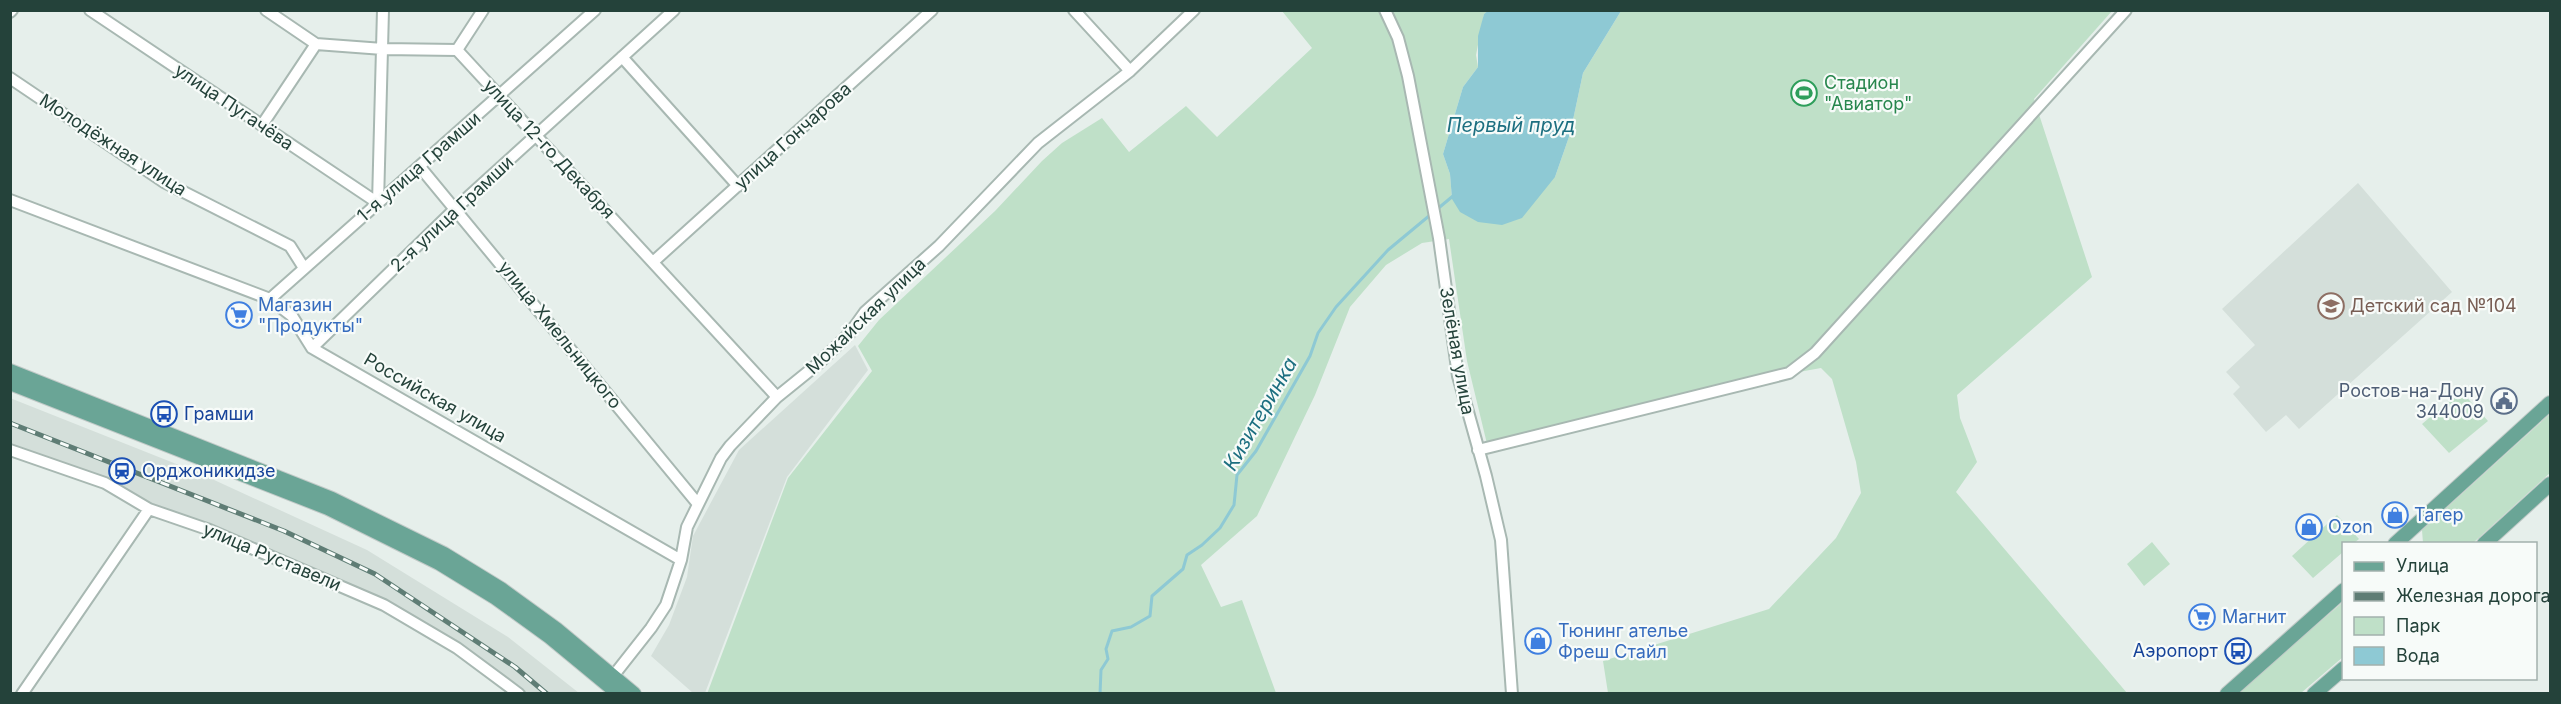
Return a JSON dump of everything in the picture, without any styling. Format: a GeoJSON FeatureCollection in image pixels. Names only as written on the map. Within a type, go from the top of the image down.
{"type":"FeatureCollection","features":[{"type":"Feature","properties":{"kind":"main road"},"geometry":{"type":"LineString","coordinates":[[10,371],[332,499],[444,554],[501,589],[614,675],[634,693]]}},
{"type":"Feature","properties":{"kind":"main road"},"geometry":{"type":"LineString","coordinates":[[10,383],[328,508],[439,563],[496,598],[550,637],[619,693]]}},
{"type":"Feature","properties":{"kind":"main road"},"geometry":{"type":"LineString","coordinates":[[2410,537],[2550,403]]}},
{"type":"Feature","properties":{"kind":"main road"},"geometry":{"type":"LineString","coordinates":[[2485,542],[2550,484]]}},
{"type":"Feature","properties":{"kind":"main road"},"geometry":{"type":"LineString","coordinates":[[2227,693],[2342,591]]}},
{"type":"Feature","properties":{"kind":"main road"},"geometry":{"type":"LineString","coordinates":[[2314,693],[2342,669]]}},
{"type":"Feature","properties":{"kind":"street","name":"улица Пугачёва"},"geometry":{"type":"LineString","coordinates":[[90,10],[378,203]]}},
{"type":"Feature","properties":{"kind":"street"},"geometry":{"type":"LineString","coordinates":[[266,10],[316,44],[383,49],[457,50],[483,10]]}},
{"type":"Feature","properties":{"kind":"street"},"geometry":{"type":"LineString","coordinates":[[378,203],[383,10]]}},
{"type":"Feature","properties":{"kind":"street","name":"1-я улица Грамши"},"geometry":{"type":"LineString","coordinates":[[270,299],[595,10]]}},
{"type":"Feature","properties":{"kind":"street","name":"2-я улица Грамши"},"geometry":{"type":"LineString","coordinates":[[312,348],[456,208],[674,10]]}},
{"type":"Feature","properties":{"kind":"street","name":"улица Гончарова"},"geometry":{"type":"LineString","coordinates":[[653,262],[932,10]]}},
{"type":"Feature","properties":{"kind":"street"},"geometry":{"type":"LineString","coordinates":[[1074,10],[1130,71]]}},
{"type":"Feature","properties":{"kind":"street","name":"Можайская улица"},"geometry":{"type":"LineString","coordinates":[[614,675],[666,605],[681,560],[687,527],[730,446],[777,397],[819,363],[850,333],[865,312],[939,246],[1038,143],[1130,71],[1194,10]]}},
{"type":"Feature","properties":{"kind":"street","name":"Зелёная улица"},"geometry":{"type":"LineString","coordinates":[[1385,10],[1398,38],[1408,76],[1439,238],[1458,376],[1501,540],[1512,693]]}},
{"type":"Feature","properties":{"kind":"street"},"geometry":{"type":"LineString","coordinates":[[1478,450],[1789,373],[1815,353],[2126,10]]}},
{"type":"Feature","properties":{"kind":"street"},"geometry":{"type":"LineString","coordinates":[[262,125],[316,44]]}},
{"type":"Feature","properties":{"kind":"street","name":"улица 12-го Декабря"},"geometry":{"type":"LineString","coordinates":[[457,50],[777,397]]}},
{"type":"Feature","properties":{"kind":"street"},"geometry":{"type":"LineString","coordinates":[[622,57],[738,186]]}},
{"type":"Feature","properties":{"kind":"street","name":"Молодёжная улица"},"geometry":{"type":"LineString","coordinates":[[10,78],[164,182],[290,246],[304,268]]}},
{"type":"Feature","properties":{"kind":"street","name":"улица Хмельницкого"},"geometry":{"type":"LineString","coordinates":[[420,167],[699,504]]}},
{"type":"Feature","properties":{"kind":"street","name":"Российская улица"},"geometry":{"type":"LineString","coordinates":[[10,200],[270,299],[292,316],[312,348],[681,560]]}},
{"type":"Feature","properties":{"kind":"street","name":"улица Руставели"},"geometry":{"type":"LineString","coordinates":[[10,450],[105,483],[149,509],[207,529],[384,605],[457,648],[519,693]]}},
{"type":"Feature","properties":{"kind":"street"},"geometry":{"type":"LineString","coordinates":[[22,693],[149,509]]}},
{"type":"Feature","properties":{"kind":"shaded area","name":"Детский сад №104"},"geometry":{"type":"Polygon","coordinates":[[[2358,183],[2452,292],[2299,429],[2286,415],[2266,432],[2233,394],[2240,387],[2226,372],[2255,345],[2222,309],[2358,183]]]}},
{"type":"Feature","properties":{"kind":"shaded area"},"geometry":{"type":"Polygon","coordinates":[[[855,345],[868,370],[787,477],[705,693],[693,693],[651,656],[669,625],[687,577],[693,536],[739,450],[855,345]]]}},
{"type":"Feature","properties":{"kind":"shaded area"},"geometry":{"type":"Polygon","coordinates":[[[10,398],[199,473],[367,550],[508,637],[579,693],[523,693],[492,666],[347,583],[11,446],[10,398]]]}},
{"type":"Feature","properties":{"kind":"green space"},"geometry":{"type":"Polygon","coordinates":[[[1282,11],[1489,11],[1484,14],[1476,55],[1478,67],[1463,87],[1443,154],[1450,174],[1452,199],[1555,177],[1570,134],[1583,73],[1621,11],[2112,11],[2034,99],[2092,277],[1957,395],[1960,418],[1977,462],[1956,492],[2127,693],[1608,693],[1603,661],[1769,609],[1836,538],[1861,493],[1856,462],[1832,379],[1821,368],[1799,372],[1488,448],[1467,361],[1449,239],[1422,243],[1386,265],[1350,307],[1315,395],[1257,516],[1201,565],[1221,607],[1242,600],[1276,693],[707,694],[788,478],[872,371],[858,346],[879,320],[995,211],[1042,161],[1062,143],[1102,118],[1129,152],[1186,106],[1217,137],[1312,48],[1282,11]]]}},
{"type":"Feature","properties":{"kind":"green space"},"geometry":{"type":"Polygon","coordinates":[[[2461,391],[2488,421],[2449,453],[2422,424],[2461,391]]]}},
{"type":"Feature","properties":{"kind":"green space"},"geometry":{"type":"Polygon","coordinates":[[[2550,414],[2550,473],[2474,542],[2423,542],[2422,530],[2550,414]]]}},
{"type":"Feature","properties":{"kind":"green space"},"geometry":{"type":"Polygon","coordinates":[[[2337,515],[2359,539],[2355,542],[2342,542],[2342,553],[2313,578],[2292,556],[2337,515]]]}},
{"type":"Feature","properties":{"kind":"green space"},"geometry":{"type":"Polygon","coordinates":[[[2152,542],[2170,564],[2144,586],[2127,564],[2152,542]]]}},
{"type":"Feature","properties":{"kind":"green space"},"geometry":{"type":"Polygon","coordinates":[[[2342,603],[2342,658],[2301,693],[2236,694],[2342,603]]]}},
{"type":"Feature","properties":{"kind":"water","name":"Первый пруд"},"geometry":{"type":"Polygon","coordinates":[[[1489,10],[1621,11],[1583,73],[1570,134],[1555,177],[1522,218],[1502,225],[1478,222],[1460,212],[1452,199],[1450,174],[1443,154],[1463,87],[1478,67],[1478,36],[1484,14],[1489,10]]]}},
{"type":"Feature","properties":{"kind":"waterway","name":"Кизитеринка"},"geometry":{"type":"LineString","coordinates":[[1100,694],[1101,670],[1108,659],[1106,649],[1112,631],[1131,627],[1150,616],[1152,596],[1183,569],[1187,555],[1220,528],[1234,505],[1237,475],[1256,451],[1310,356],[1318,333],[1336,307],[1388,250],[1453,196]]}},
{"type":"Feature","properties":{"kind":"railway"},"geometry":{"type":"LineString","coordinates":[[10,423],[284,531],[375,574],[515,667],[547,694]]}},
{"type":"Feature","properties":{"kind":"place","name":"Стадион \"Авиатор\""},"geometry":{"type":"Point","coordinates":[1804,93]}},
{"type":"Feature","properties":{"kind":"place","name":"Детский сад №104"},"geometry":{"type":"Point","coordinates":[2331,306]}},
{"type":"Feature","properties":{"kind":"place","name":"Магазин \"Продукты\""},"geometry":{"type":"Point","coordinates":[239,315]}},
{"type":"Feature","properties":{"kind":"place","name":"Ростов-на-Дону 344009"},"geometry":{"type":"Point","coordinates":[2504,401]}},
{"type":"Feature","properties":{"kind":"place","name":"Грамши"},"geometry":{"type":"Point","coordinates":[164,414]}},
{"type":"Feature","properties":{"kind":"place","name":"Орджоникидзе"},"geometry":{"type":"Point","coordinates":[122,471]}},
{"type":"Feature","properties":{"kind":"place","name":"Тагер"},"geometry":{"type":"Point","coordinates":[2395,515]}},
{"type":"Feature","properties":{"kind":"place","name":"Ozon"},"geometry":{"type":"Point","coordinates":[2309,527]}},
{"type":"Feature","properties":{"kind":"place","name":"Магнит"},"geometry":{"type":"Point","coordinates":[2202,617]}},
{"type":"Feature","properties":{"kind":"place","name":"Тюнинг ателье Фреш Стайл"},"geometry":{"type":"Point","coordinates":[1538,641]}},
{"type":"Feature","properties":{"kind":"place","name":"Аэропорт"},"geometry":{"type":"Point","coordinates":[2238,651]}}]}
